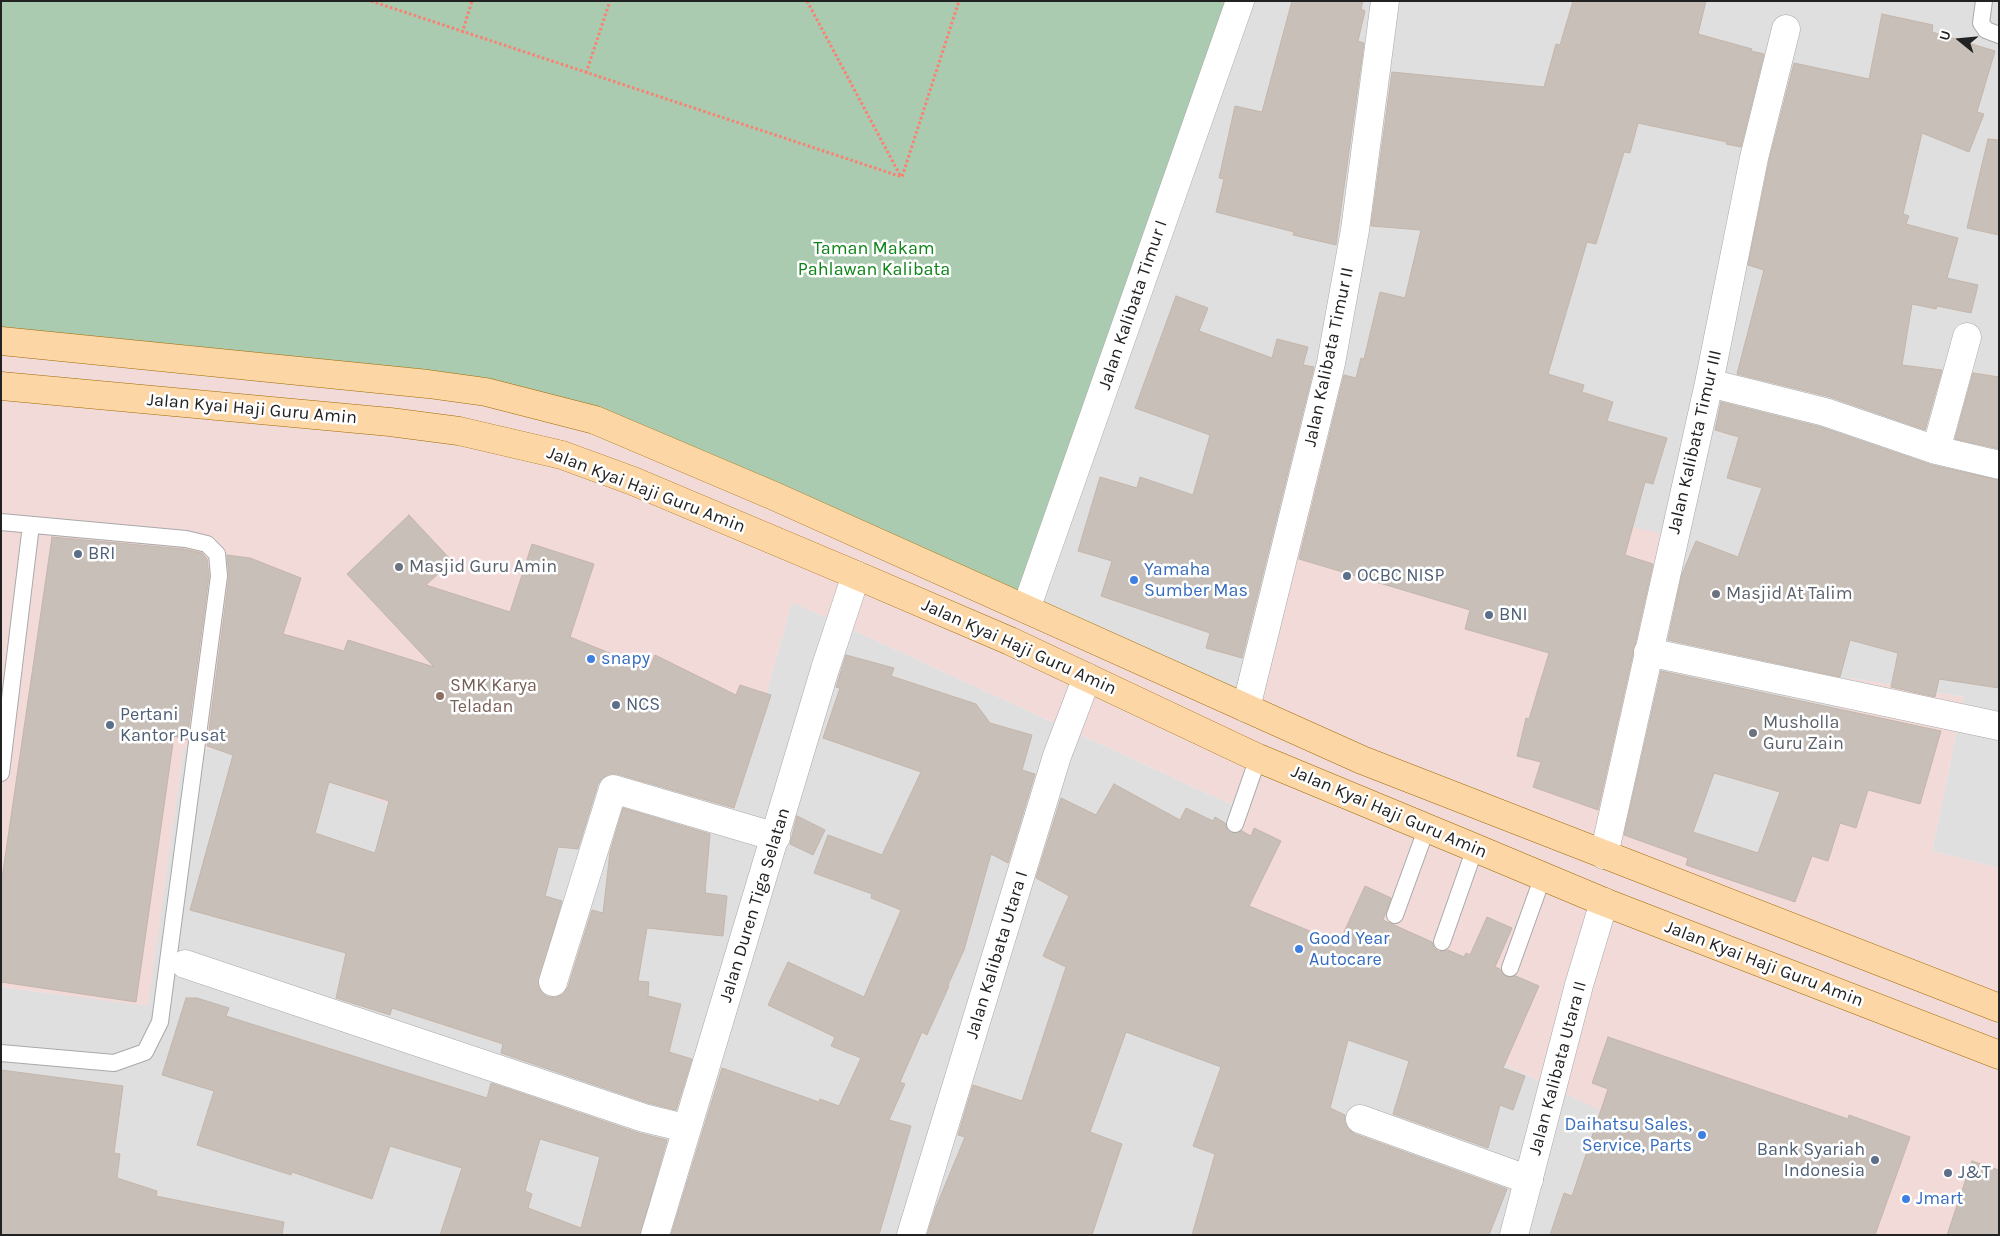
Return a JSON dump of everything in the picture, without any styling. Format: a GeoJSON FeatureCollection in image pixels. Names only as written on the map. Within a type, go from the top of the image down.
{"type":"FeatureCollection","features":[{"type":"Feature","properties":{"kind":"main road"},"geometry":{"type":"LineString","coordinates":[[1,341],[428,384],[486,392],[528,401],[595,420],[670,450],[1362,760],[1999,1008]]}},
{"type":"Feature","properties":{"kind":"main road","name":"Jalan Kyai Haji Guru Amin"},"geometry":{"type":"LineString","coordinates":[[1,386],[390,422],[459,431],[562,455],[633,481],[856,575],[1255,767],[1424,835],[1471,859],[1601,913],[1999,1055]]}},
{"type":"Feature","properties":{"kind":"street","name":"Jalan Kalibata Timur I"},"geometry":{"type":"LineString","coordinates":[[1026,609],[1240,1]]}},
{"type":"Feature","properties":{"kind":"street","name":"Jalan Kalibata Timur II"},"geometry":{"type":"LineString","coordinates":[[1246,708],[1331,363],[1356,230],[1385,1]]}},
{"type":"Feature","properties":{"kind":"street","name":"Jalan Kalibata Timur III"},"geometry":{"type":"LineString","coordinates":[[1604,855],[1648,652],[1710,383],[1754,158],[1786,29]]}},
{"type":"Feature","properties":{"kind":"street"},"geometry":{"type":"LineString","coordinates":[[1936,450],[1967,337]]}},
{"type":"Feature","properties":{"kind":"street"},"geometry":{"type":"LineString","coordinates":[[1710,383],[1825,412],[1936,450],[1999,465]]}},
{"type":"Feature","properties":{"kind":"street","name":"Jalan Duren Tiga Selatan"},"geometry":{"type":"LineString","coordinates":[[655,1235],[685,1128],[776,838],[825,668],[856,575]]}},
{"type":"Feature","properties":{"kind":"street"},"geometry":{"type":"LineString","coordinates":[[1648,652],[1999,726]]}},
{"type":"Feature","properties":{"kind":"street","name":"Jalan Kalibata Utara I"},"geometry":{"type":"LineString","coordinates":[[911,1235],[1058,756],[1084,684]]}},
{"type":"Feature","properties":{"kind":"street"},"geometry":{"type":"LineString","coordinates":[[553,982],[613,789],[776,838]]}},
{"type":"Feature","properties":{"kind":"street","name":"Jalan Kalibata Utara II"},"geometry":{"type":"LineString","coordinates":[[1514,1235],[1579,985],[1601,913]]}},
{"type":"Feature","properties":{"kind":"street"},"geometry":{"type":"LineString","coordinates":[[185,964],[644,1118],[685,1128]]}},
{"type":"Feature","properties":{"kind":"street"},"geometry":{"type":"LineString","coordinates":[[1360,1119],[1529,1180]]}},
{"type":"Feature","properties":{"kind":"lane"},"geometry":{"type":"LineString","coordinates":[[1984,1],[1982,23],[1986,30],[1999,35]]}},
{"type":"Feature","properties":{"kind":"lane"},"geometry":{"type":"LineString","coordinates":[[1,522],[186,539],[207,544],[217,554],[219,576],[160,1022],[145,1052],[114,1063],[1,1053]]}},
{"type":"Feature","properties":{"kind":"lane"},"geometry":{"type":"LineString","coordinates":[[1,773],[31,525]]}},
{"type":"Feature","properties":{"kind":"lane"},"geometry":{"type":"LineString","coordinates":[[1236,820],[1255,767]]}},
{"type":"Feature","properties":{"kind":"lane"},"geometry":{"type":"LineString","coordinates":[[1398,908],[1424,835]]}},
{"type":"Feature","properties":{"kind":"lane"},"geometry":{"type":"LineString","coordinates":[[1444,935],[1471,859]]}},
{"type":"Feature","properties":{"kind":"lane"},"geometry":{"type":"LineString","coordinates":[[1512,961],[1539,886]]}},
{"type":"Feature","properties":{"kind":"path"},"geometry":{"type":"LineString","coordinates":[[371,1],[462,33],[902,178]]}},
{"type":"Feature","properties":{"kind":"path"},"geometry":{"type":"LineString","coordinates":[[462,33],[472,1]]}},
{"type":"Feature","properties":{"kind":"path"},"geometry":{"type":"LineString","coordinates":[[586,73],[610,1]]}},
{"type":"Feature","properties":{"kind":"path"},"geometry":{"type":"LineString","coordinates":[[807,1],[902,178]]}},
{"type":"Feature","properties":{"kind":"path"},"geometry":{"type":"LineString","coordinates":[[902,178],[959,1]]}},
{"type":"Feature","properties":{"kind":"shaded area"},"geometry":{"type":"Polygon","coordinates":[[[1240,1],[1999,1],[1999,868],[1932,851],[1964,697],[1850,678],[1780,871],[1609,805],[1296,442],[1246,708],[1026,609],[1240,1]]]}},
{"type":"Feature","properties":{"kind":"shaded area"},"geometry":{"type":"Polygon","coordinates":[[[1,343],[486,392],[607,425],[1246,708],[1296,442],[1670,536],[1609,805],[1780,871],[1850,678],[1964,697],[1932,851],[1999,868],[1999,1221],[1977,1235],[1661,1235],[1654,1136],[1425,1026],[1178,934],[1237,807],[792,602],[734,810],[539,715],[496,843],[244,751],[184,747],[148,1006],[1,987],[1,343]]]}},
{"type":"Feature","properties":{"kind":"shaded area"},"geometry":{"type":"Polygon","coordinates":[[[792,602],[1237,807],[1424,1026],[1655,1136],[1661,1235],[1,1235],[1,987],[147,1005],[184,747],[244,751],[539,715],[734,810],[792,602]]]}},
{"type":"Feature","properties":{"kind":"green space","name":"Taman Makam Pahlawan Kalibata"},"geometry":{"type":"Polygon","coordinates":[[[1,1],[1240,1],[1026,609],[607,425],[486,392],[1,341],[1,1]]]}},
{"type":"Feature","properties":{"kind":"building"},"geometry":{"type":"Polygon","coordinates":[[[1292,1],[1363,1],[1361,9],[1365,11],[1358,41],[1364,43],[1336,245],[1293,235],[1294,232],[1216,212],[1224,179],[1219,178],[1235,106],[1262,112],[1292,1]]]}},
{"type":"Feature","properties":{"kind":"building"},"geometry":{"type":"Polygon","coordinates":[[[1573,1],[1706,1],[1698,34],[1764,54],[1741,147],[1726,144],[1727,142],[1638,123],[1630,153],[1624,152],[1596,244],[1587,242],[1548,374],[1584,385],[1582,392],[1613,402],[1607,421],[1667,438],[1653,484],[1645,482],[1625,555],[1653,564],[1598,810],[1533,787],[1541,762],[1517,756],[1526,718],[1529,719],[1549,653],[1465,629],[1470,610],[1299,559],[1344,375],[1356,378],[1361,358],[1364,359],[1380,292],[1405,298],[1421,230],[1371,226],[1392,72],[1544,87],[1556,44],[1560,45],[1573,1]]]}},
{"type":"Feature","properties":{"kind":"building"},"geometry":{"type":"Polygon","coordinates":[[[1882,14],[1933,25],[1932,32],[1995,51],[1977,112],[1984,114],[1969,152],[1922,133],[1903,214],[1909,216],[1906,224],[1958,238],[1947,278],[1978,285],[1971,313],[1937,306],[1936,309],[1912,304],[1902,365],[1942,370],[1925,430],[1830,397],[1737,374],[1764,270],[1748,265],[1769,161],[1794,63],[1869,79],[1882,14]]]}},
{"type":"Feature","properties":{"kind":"building"},"geometry":{"type":"Polygon","coordinates":[[[1988,139],[1999,140],[1999,235],[1967,228],[1988,139]]]}},
{"type":"Feature","properties":{"kind":"building"},"geometry":{"type":"Polygon","coordinates":[[[1176,296],[1208,308],[1199,331],[1272,358],[1277,339],[1308,347],[1303,365],[1314,367],[1242,658],[1206,648],[1210,633],[1101,596],[1112,561],[1078,551],[1100,477],[1137,488],[1140,477],[1193,495],[1210,435],[1135,408],[1176,296]]]}},
{"type":"Feature","properties":{"kind":"building"},"geometry":{"type":"Polygon","coordinates":[[[1973,373],[1999,377],[1999,449],[1955,439],[1973,373]]]}},
{"type":"Feature","properties":{"kind":"building"},"geometry":{"type":"Polygon","coordinates":[[[1721,402],[1821,427],[1932,465],[1999,480],[1999,688],[1939,679],[1935,697],[1891,687],[1898,653],[1850,640],[1840,677],[1668,640],[1682,574],[1696,541],[1738,557],[1762,488],[1727,478],[1739,437],[1715,430],[1721,402]]]}},
{"type":"Feature","properties":{"kind":"building"},"geometry":{"type":"Polygon","coordinates":[[[409,515],[452,561],[426,585],[510,612],[532,544],[594,564],[570,637],[649,669],[655,655],[736,695],[740,685],[771,695],[734,808],[617,774],[609,774],[602,778],[598,784],[578,849],[558,847],[545,896],[562,901],[538,985],[542,993],[548,997],[556,997],[563,994],[568,987],[592,910],[603,913],[610,852],[623,808],[710,834],[705,893],[727,896],[723,936],[647,928],[638,981],[649,982],[648,996],[681,1004],[669,1052],[692,1059],[676,1110],[648,1103],[501,1053],[503,1044],[392,1008],[390,1015],[336,998],[346,953],[190,910],[233,755],[207,746],[229,577],[227,555],[250,558],[301,578],[283,634],[344,651],[348,640],[434,667],[347,574],[409,515]],[[329,782],[315,833],[375,853],[389,801],[329,782]]]}},
{"type":"Feature","properties":{"kind":"building"},"geometry":{"type":"Polygon","coordinates":[[[52,537],[184,549],[202,553],[207,559],[209,576],[187,740],[174,736],[136,1002],[1,982],[1,885],[52,537]]]}},
{"type":"Feature","properties":{"kind":"building"},"geometry":{"type":"Polygon","coordinates":[[[846,655],[894,668],[891,676],[976,704],[990,723],[1032,735],[1022,770],[1035,774],[1008,863],[991,854],[964,950],[927,1035],[922,1032],[900,1082],[905,1084],[889,1120],[911,1126],[879,1235],[671,1235],[722,1068],[819,1102],[820,1099],[839,1106],[861,1058],[831,1046],[835,1037],[768,1005],[788,962],[864,997],[901,910],[871,898],[872,894],[814,873],[828,835],[882,855],[921,772],[823,738],[840,688],[836,687],[846,655]]]}},
{"type":"Feature","properties":{"kind":"building"},"geometry":{"type":"Polygon","coordinates":[[[1661,671],[1941,731],[1920,804],[1868,790],[1856,828],[1840,823],[1828,861],[1812,856],[1795,902],[1686,865],[1688,858],[1624,835],[1661,671]],[[1714,773],[1693,832],[1758,853],[1780,792],[1714,773]]]}},
{"type":"Feature","properties":{"kind":"building"},"geometry":{"type":"Polygon","coordinates":[[[1114,784],[1180,820],[1186,808],[1213,821],[1215,817],[1225,823],[1227,830],[1231,833],[1242,831],[1251,836],[1254,828],[1281,841],[1249,906],[1339,943],[1365,886],[1391,898],[1383,920],[1432,942],[1434,948],[1439,952],[1448,950],[1464,957],[1466,953],[1470,955],[1487,917],[1512,928],[1495,967],[1500,969],[1506,977],[1516,976],[1539,986],[1503,1068],[1525,1076],[1513,1110],[1500,1105],[1488,1148],[1393,1114],[1409,1061],[1348,1040],[1330,1108],[1345,1115],[1348,1129],[1355,1134],[1507,1189],[1489,1235],[1192,1235],[1215,1154],[1193,1146],[1221,1067],[1126,1032],[1090,1132],[1122,1144],[1092,1235],[927,1235],[936,1207],[965,1137],[958,1135],[973,1085],[1022,1101],[1066,967],[1043,956],[1069,896],[1036,878],[1061,798],[1096,815],[1114,784]]]}},
{"type":"Feature","properties":{"kind":"building"},"geometry":{"type":"Polygon","coordinates":[[[797,816],[825,830],[813,855],[790,844],[797,816]]]}},
{"type":"Feature","properties":{"kind":"building"},"geometry":{"type":"Polygon","coordinates":[[[186,998],[197,998],[229,1008],[226,1016],[487,1098],[491,1083],[639,1133],[667,1140],[640,1235],[440,1235],[462,1168],[390,1146],[372,1199],[292,1172],[291,1175],[197,1145],[214,1091],[162,1075],[186,998]],[[540,1139],[525,1191],[532,1194],[528,1208],[581,1228],[600,1157],[540,1139]]]}},
{"type":"Feature","properties":{"kind":"building"},"geometry":{"type":"Polygon","coordinates":[[[1608,1037],[1848,1119],[1849,1115],[1910,1137],[1875,1235],[1550,1235],[1564,1193],[1572,1196],[1608,1089],[1592,1083],[1608,1037]]]}},
{"type":"Feature","properties":{"kind":"building"},"geometry":{"type":"Polygon","coordinates":[[[1,1070],[123,1086],[114,1153],[120,1154],[117,1178],[157,1191],[156,1196],[284,1222],[282,1235],[1,1235],[1,1070]]]}},
{"type":"Feature","properties":{"kind":"building"},"geometry":{"type":"Polygon","coordinates":[[[1972,1161],[1999,1170],[1999,1235],[1947,1235],[1972,1161]]]}},
{"type":"Feature","properties":{"kind":"place","name":"BRI"},"geometry":{"type":"Point","coordinates":[78,554]}},
{"type":"Feature","properties":{"kind":"place","name":"Masjid Guru Amin"},"geometry":{"type":"Point","coordinates":[399,567]}},
{"type":"Feature","properties":{"kind":"place","name":"OCBC NISP"},"geometry":{"type":"Point","coordinates":[1347,576]}},
{"type":"Feature","properties":{"kind":"place","name":"Yamaha Sumber Mas"},"geometry":{"type":"Point","coordinates":[1134,580]}},
{"type":"Feature","properties":{"kind":"place","name":"Masjid At Talim"},"geometry":{"type":"Point","coordinates":[1716,594]}},
{"type":"Feature","properties":{"kind":"place","name":"BNI"},"geometry":{"type":"Point","coordinates":[1489,615]}},
{"type":"Feature","properties":{"kind":"place","name":"snapy"},"geometry":{"type":"Point","coordinates":[591,659]}},
{"type":"Feature","properties":{"kind":"place","name":"SMK Karya Teladan"},"geometry":{"type":"Point","coordinates":[440,696]}},
{"type":"Feature","properties":{"kind":"place","name":"NCS"},"geometry":{"type":"Point","coordinates":[616,705]}},
{"type":"Feature","properties":{"kind":"place","name":"Pertani Kantor Pusat"},"geometry":{"type":"Point","coordinates":[110,725]}},
{"type":"Feature","properties":{"kind":"place","name":"Musholla Guru Zain"},"geometry":{"type":"Point","coordinates":[1753,733]}},
{"type":"Feature","properties":{"kind":"place","name":"Good Year Autocare"},"geometry":{"type":"Point","coordinates":[1299,949]}},
{"type":"Feature","properties":{"kind":"place","name":"Daihatsu Sales, Service, Parts"},"geometry":{"type":"Point","coordinates":[1702,1135]}},
{"type":"Feature","properties":{"kind":"place","name":"Bank Syariah Indonesia"},"geometry":{"type":"Point","coordinates":[1875,1160]}},
{"type":"Feature","properties":{"kind":"place","name":"J&T"},"geometry":{"type":"Point","coordinates":[1948,1173]}},
{"type":"Feature","properties":{"kind":"place","name":"Jmart"},"geometry":{"type":"Point","coordinates":[1906,1199]}}]}
